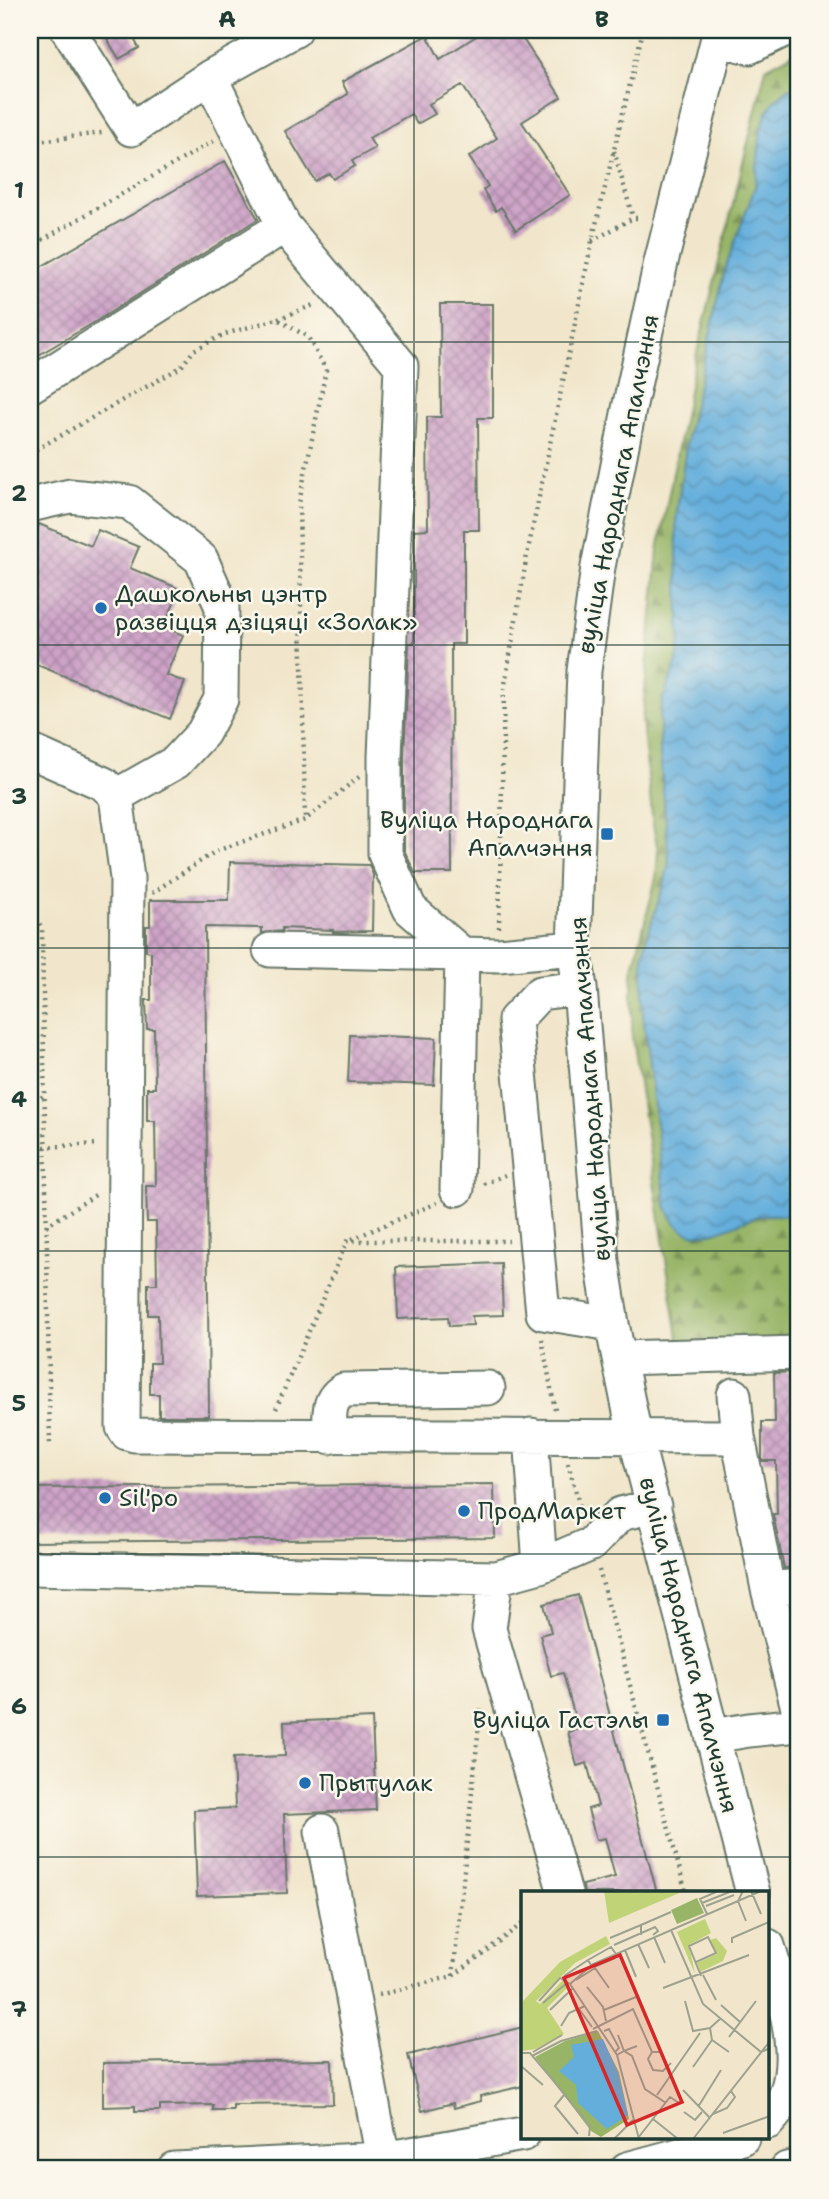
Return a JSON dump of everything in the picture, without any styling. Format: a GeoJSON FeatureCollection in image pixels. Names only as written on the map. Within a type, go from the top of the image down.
{"type":"FeatureCollection","features":[{"type":"Feature","properties":{"kind":"street"},"geometry":{"type":"LineString","coordinates":[[68,30],[131,130],[210,77],[295,30]]}},
{"type":"Feature","properties":{"kind":"street"},"geometry":{"type":"LineString","coordinates":[[719,35],[749,47],[784,30]]}},
{"type":"Feature","properties":{"kind":"street","name":"вуліца Народнага Апалчэння"},"geometry":{"type":"LineString","coordinates":[[719,35],[661,262],[629,404],[598,567],[584,671],[574,948],[580,988],[602,1261],[612,1324],[635,1436],[752,1891]]}},
{"type":"Feature","properties":{"kind":"street"},"geometry":{"type":"LineString","coordinates":[[210,77],[284,226],[401,366],[385,757],[385,854],[410,909],[462,954],[460,1192]]}},
{"type":"Feature","properties":{"kind":"street"},"geometry":{"type":"LineString","coordinates":[[30,386],[284,226]]}},
{"type":"Feature","properties":{"kind":"street"},"geometry":{"type":"LineString","coordinates":[[30,505],[70,496],[130,502],[201,559],[222,607],[221,699],[203,733],[176,762],[116,796]]}},
{"type":"Feature","properties":{"kind":"street"},"geometry":{"type":"LineString","coordinates":[[30,751],[104,784],[116,796],[127,878],[123,1427],[127,1433],[264,1437],[738,1437]]}},
{"type":"Feature","properties":{"kind":"street"},"geometry":{"type":"LineString","coordinates":[[270,950],[499,955],[574,948]]}},
{"type":"Feature","properties":{"kind":"street"},"geometry":{"type":"LineString","coordinates":[[580,988],[540,993],[515,1020],[540,1287],[543,1313],[612,1324]]}},
{"type":"Feature","properties":{"kind":"street"},"geometry":{"type":"LineString","coordinates":[[619,1358],[799,1353]]}},
{"type":"Feature","properties":{"kind":"street"},"geometry":{"type":"LineString","coordinates":[[330,1437],[331,1405],[334,1395],[344,1390],[488,1388]]}},
{"type":"Feature","properties":{"kind":"street"},"geometry":{"type":"LineString","coordinates":[[734,1395],[738,1437],[784,1588],[799,1712]]}},
{"type":"Feature","properties":{"kind":"street"},"geometry":{"type":"LineString","coordinates":[[531,1435],[540,1566]]}},
{"type":"Feature","properties":{"kind":"street"},"geometry":{"type":"LineString","coordinates":[[30,1568],[496,1578],[540,1566],[591,1544],[620,1514],[654,1506]]}},
{"type":"Feature","properties":{"kind":"street"},"geometry":{"type":"LineString","coordinates":[[496,1578],[489,1629],[564,1891]]}},
{"type":"Feature","properties":{"kind":"street"},"geometry":{"type":"LineString","coordinates":[[713,1736],[799,1725]]}},
{"type":"Feature","properties":{"kind":"street"},"geometry":{"type":"LineString","coordinates":[[322,1831],[383,2164]]}},
{"type":"Feature","properties":{"kind":"street"},"geometry":{"type":"LineString","coordinates":[[770,1951],[793,2012],[792,2057],[784,2115]]}},
{"type":"Feature","properties":{"kind":"street"},"geometry":{"type":"LineString","coordinates":[[174,2169],[383,2164],[521,2134]]}},
{"type":"Feature","properties":{"kind":"street"},"geometry":{"type":"LineString","coordinates":[[627,2169],[735,2140]]}},
{"type":"Feature","properties":{"kind":"street"},"geometry":{"type":"LineString","coordinates":[[787,2169],[799,2166]]}},
{"type":"Feature","properties":{"kind":"path"},"geometry":{"type":"LineString","coordinates":[[30,247],[236,128]]}},
{"type":"Feature","properties":{"kind":"path"},"geometry":{"type":"LineString","coordinates":[[30,142],[131,130]]}},
{"type":"Feature","properties":{"kind":"path"},"geometry":{"type":"LineString","coordinates":[[592,241],[635,218],[614,150]]}},
{"type":"Feature","properties":{"kind":"path"},"geometry":{"type":"LineString","coordinates":[[30,453],[181,367],[194,350],[225,334],[277,319],[341,293]]}},
{"type":"Feature","properties":{"kind":"path"},"geometry":{"type":"LineString","coordinates":[[277,319],[308,337],[326,370],[299,503],[305,820]]}},
{"type":"Feature","properties":{"kind":"path"},"geometry":{"type":"LineString","coordinates":[[127,910],[216,851],[305,820],[385,757]]}},
{"type":"Feature","properties":{"kind":"path"},"geometry":{"type":"LineString","coordinates":[[30,905],[42,929],[50,1447]]}},
{"type":"Feature","properties":{"kind":"path"},"geometry":{"type":"LineString","coordinates":[[30,1106],[43,1095]]}},
{"type":"Feature","properties":{"kind":"path"},"geometry":{"type":"LineString","coordinates":[[44,1147],[125,1143]]}},
{"type":"Feature","properties":{"kind":"path"},"geometry":{"type":"LineString","coordinates":[[264,1437],[347,1241],[512,1172]]}},
{"type":"Feature","properties":{"kind":"path"},"geometry":{"type":"LineString","coordinates":[[46,1226],[125,1176]]}},
{"type":"Feature","properties":{"kind":"path"},"geometry":{"type":"LineString","coordinates":[[347,1241],[510,1241]]}},
{"type":"Feature","properties":{"kind":"path"},"geometry":{"type":"LineString","coordinates":[[453,1976],[482,1698]]}},
{"type":"Feature","properties":{"kind":"path"},"geometry":{"type":"LineString","coordinates":[[354,2002],[453,1976],[521,1925]]}},
{"type":"Feature","properties":{"kind":"green space"},"geometry":{"type":"Polygon","coordinates":[[[799,50],[799,1345],[680,1351],[632,1038],[632,972],[656,878],[658,851],[642,721],[658,550],[694,365],[766,68],[799,50]]]}},
{"type":"Feature","properties":{"kind":"water"},"geometry":{"type":"Polygon","coordinates":[[[799,85],[799,1218],[761,1216],[717,1231],[693,1234],[683,1230],[674,1221],[666,1205],[643,1015],[643,956],[669,861],[660,754],[660,716],[663,698],[677,662],[680,641],[676,519],[688,432],[725,269],[755,187],[761,129],[775,100],[790,88],[799,85]]]}},
{"type":"Feature","properties":{"kind":"building"},"geometry":{"type":"Polygon","coordinates":[[[102,30],[129,30],[139,48],[119,59],[102,30]]]}},
{"type":"Feature","properties":{"kind":"building"},"geometry":{"type":"Polygon","coordinates":[[[486,30],[517,30],[561,97],[522,122],[570,195],[516,230],[501,207],[496,211],[483,190],[488,186],[469,157],[497,138],[462,85],[429,104],[435,114],[417,124],[411,114],[369,138],[375,148],[352,161],[355,166],[333,179],[329,173],[315,181],[285,131],[348,94],[342,82],[427,35],[440,59],[486,30]]]}},
{"type":"Feature","properties":{"kind":"building"},"geometry":{"type":"Polygon","coordinates":[[[225,161],[258,219],[30,360],[30,273],[225,161]]]}},
{"type":"Feature","properties":{"kind":"building"},"geometry":{"type":"Polygon","coordinates":[[[440,304],[493,304],[493,418],[478,418],[479,530],[464,530],[464,644],[451,644],[452,873],[415,873],[404,850],[404,757],[409,643],[414,643],[414,530],[428,529],[427,417],[441,417],[440,304]]]}},
{"type":"Feature","properties":{"kind":"building","name":"Дашкольны цэнтр развіцця дзіцяці «Золак»"},"geometry":{"type":"Polygon","coordinates":[[[39,524],[91,546],[98,530],[139,547],[130,568],[180,589],[164,627],[183,635],[166,675],[185,682],[170,719],[30,662],[30,548],[39,524]]]}},
{"type":"Feature","properties":{"kind":"building"},"geometry":{"type":"Polygon","coordinates":[[[230,862],[369,865],[373,875],[372,931],[333,932],[282,928],[282,931],[262,933],[262,928],[205,927],[209,1416],[159,1416],[159,1394],[150,1394],[150,1363],[159,1363],[158,1315],[148,1315],[148,1284],[157,1284],[156,1222],[147,1222],[146,1186],[156,1186],[155,1121],[147,1121],[147,1088],[155,1088],[154,1029],[147,1029],[146,1000],[151,1000],[151,952],[146,951],[146,926],[150,926],[150,900],[229,900],[230,862]]]}},
{"type":"Feature","properties":{"kind":"building"},"geometry":{"type":"Polygon","coordinates":[[[350,1035],[436,1038],[434,1085],[348,1082],[350,1035]]]}},
{"type":"Feature","properties":{"kind":"building"},"geometry":{"type":"Polygon","coordinates":[[[501,1263],[503,1315],[472,1316],[473,1325],[449,1326],[448,1317],[398,1319],[396,1267],[501,1263]]]}},
{"type":"Feature","properties":{"kind":"building"},"geometry":{"type":"Polygon","coordinates":[[[799,1372],[799,1567],[784,1568],[773,1514],[777,1514],[776,1461],[762,1461],[762,1422],[775,1422],[774,1373],[799,1372]]]}},
{"type":"Feature","properties":{"kind":"building"},"geometry":{"type":"Polygon","coordinates":[[[494,1484],[495,1538],[30,1542],[30,1488],[494,1484]]]}},
{"type":"Feature","properties":{"kind":"building"},"geometry":{"type":"Polygon","coordinates":[[[578,1595],[656,1891],[584,1891],[583,1885],[615,1877],[605,1838],[596,1840],[588,1809],[598,1806],[587,1763],[577,1766],[568,1732],[578,1729],[563,1673],[551,1676],[540,1635],[551,1632],[544,1604],[578,1595]]]}},
{"type":"Feature","properties":{"kind":"building","name":"Прытулак"},"geometry":{"type":"Polygon","coordinates":[[[372,1718],[376,1810],[284,1814],[287,1893],[197,1896],[194,1810],[235,1808],[233,1758],[285,1756],[284,1722],[372,1718]]]}},
{"type":"Feature","properties":{"kind":"building"},"geometry":{"type":"Polygon","coordinates":[[[521,2027],[521,2086],[480,2096],[481,2101],[454,2108],[453,2103],[422,2111],[408,2055],[521,2027]]]}},
{"type":"Feature","properties":{"kind":"building"},"geometry":{"type":"Polygon","coordinates":[[[332,2060],[333,2104],[233,2105],[233,2110],[213,2110],[213,2105],[160,2106],[160,2111],[135,2111],[135,2106],[103,2107],[103,2063],[332,2060]]]}},
{"type":"Feature","properties":{"kind":"place","name":"Дашкольны цэнтр развіцця дзіцяці «Золак»"},"geometry":{"type":"Point","coordinates":[101,608]}},
{"type":"Feature","properties":{"kind":"place","name":"Вуліца Народнага Апалчэння"},"geometry":{"type":"Point","coordinates":[607,834]}},
{"type":"Feature","properties":{"kind":"place","name":"Sil'po"},"geometry":{"type":"Point","coordinates":[105,1498]}},
{"type":"Feature","properties":{"kind":"place","name":"ПродМаркет"},"geometry":{"type":"Point","coordinates":[464,1511]}},
{"type":"Feature","properties":{"kind":"place","name":"Вуліца Гастэлы"},"geometry":{"type":"Point","coordinates":[663,1720]}},
{"type":"Feature","properties":{"kind":"place","name":"Прытулак"},"geometry":{"type":"Point","coordinates":[305,1783]}}]}
